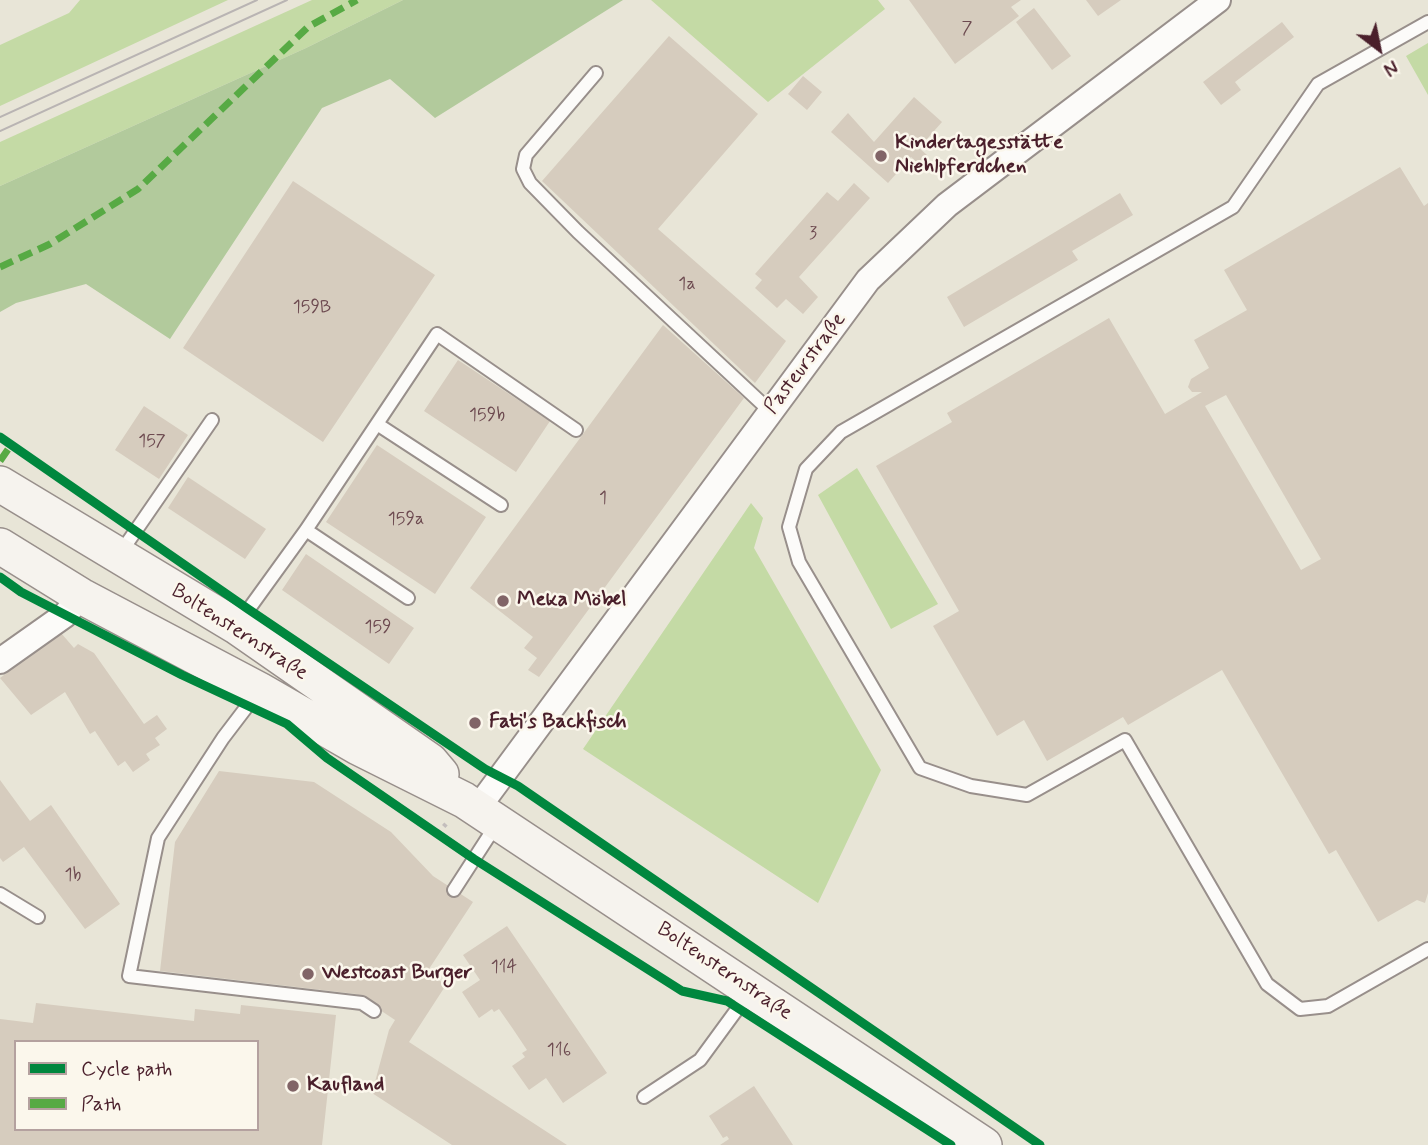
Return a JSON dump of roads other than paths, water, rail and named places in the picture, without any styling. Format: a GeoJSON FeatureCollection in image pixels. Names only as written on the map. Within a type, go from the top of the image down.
{"type":"FeatureCollection","features":[{"type":"Feature","properties":{"kind":"main road","name":"Boltensternstraße"},"geometry":{"type":"LineString","coordinates":[[0,484],[236,626],[430,761],[480,810]]}},
{"type":"Feature","properties":{"kind":"main road","name":"Boltensternstraße"},"geometry":{"type":"LineString","coordinates":[[0,546],[81,596],[260,690],[358,747],[480,810],[984,1145]]}},
{"type":"Feature","properties":{"kind":"street","name":"Pasteurstraße"},"geometry":{"type":"LineString","coordinates":[[480,810],[868,281],[947,205],[1218,0]]}},
{"type":"Feature","properties":{"kind":"street"},"geometry":{"type":"LineString","coordinates":[[0,661],[65,615],[81,596]]}},
{"type":"Feature","properties":{"kind":"lane"},"geometry":{"type":"LineString","coordinates":[[1428,22],[1318,84],[1233,207],[841,432],[806,469],[789,527],[799,562],[920,768],[971,786],[1027,795],[1125,740],[1266,984],[1300,1009],[1328,1006],[1428,949]]}},
{"type":"Feature","properties":{"kind":"lane"},"geometry":{"type":"LineString","coordinates":[[596,73],[526,155],[523,169],[530,183],[578,232],[771,412]]}},
{"type":"Feature","properties":{"kind":"lane"},"geometry":{"type":"LineString","coordinates":[[236,626],[306,530],[437,334],[576,430]]}},
{"type":"Feature","properties":{"kind":"lane"},"geometry":{"type":"LineString","coordinates":[[118,557],[212,420]]}},
{"type":"Feature","properties":{"kind":"lane"},"geometry":{"type":"LineString","coordinates":[[377,424],[501,505]]}},
{"type":"Feature","properties":{"kind":"lane"},"geometry":{"type":"LineString","coordinates":[[306,530],[408,598]]}},
{"type":"Feature","properties":{"kind":"lane"},"geometry":{"type":"LineString","coordinates":[[260,690],[223,738],[158,838],[129,975],[362,1003],[374,1011]]}},
{"type":"Feature","properties":{"kind":"lane"},"geometry":{"type":"LineString","coordinates":[[454,890],[480,810]]}},
{"type":"Feature","properties":{"kind":"lane"},"geometry":{"type":"LineString","coordinates":[[0,894],[38,917]]}},
{"type":"Feature","properties":{"kind":"lane"},"geometry":{"type":"LineString","coordinates":[[644,1097],[700,1060],[751,990]]}},
{"type":"Feature","properties":{"kind":"tram line"},"geometry":{"type":"LineString","coordinates":[[0,117],[257,0]]}},
{"type":"Feature","properties":{"kind":"tram line"},"geometry":{"type":"LineString","coordinates":[[0,131],[287,0]]}},
{"type":"Feature","properties":{"kind":"place","name":"Kindertagesstätte Niehlpferdchen"},"geometry":{"type":"Point","coordinates":[881,156]}},
{"type":"Feature","properties":{"kind":"place","name":"Meka Möbel"},"geometry":{"type":"Point","coordinates":[503,601]}},
{"type":"Feature","properties":{"kind":"place","name":"Fati's Backfisch"},"geometry":{"type":"Point","coordinates":[475,723]}},
{"type":"Feature","properties":{"kind":"place","name":"Westcoast Burger"},"geometry":{"type":"Point","coordinates":[308,974]}},
{"type":"Feature","properties":{"kind":"place","name":"Kaufland"},"geometry":{"type":"Point","coordinates":[293,1086]}}]}
